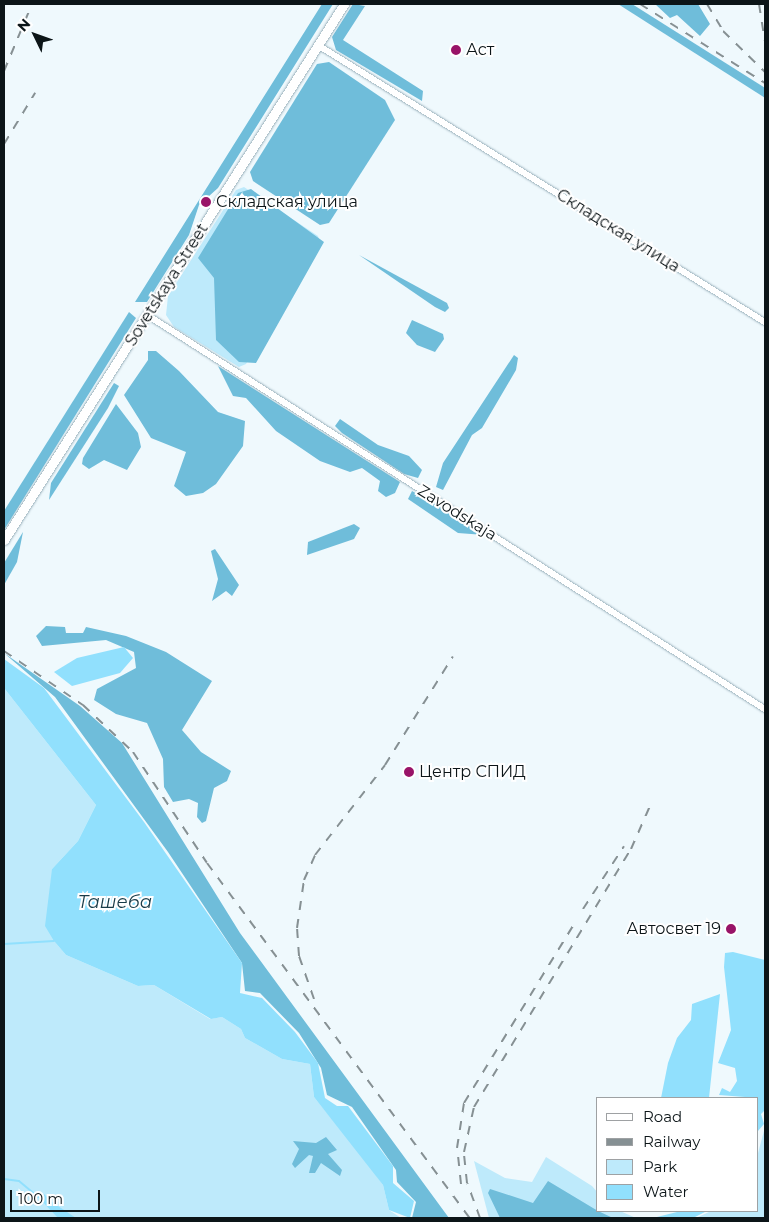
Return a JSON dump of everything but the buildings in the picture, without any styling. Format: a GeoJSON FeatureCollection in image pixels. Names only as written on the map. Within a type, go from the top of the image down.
{"type":"FeatureCollection","features":[{"type":"Feature","properties":{"kind":"main road","name":"Sovetskaya Street"},"geometry":{"type":"LineString","coordinates":[[4,540],[149,316],[344,4]]}},
{"type":"Feature","properties":{"kind":"street","name":"Складская улица"},"geometry":{"type":"LineString","coordinates":[[318,45],[765,322]]}},
{"type":"Feature","properties":{"kind":"street","name":"Zavodskaja"},"geometry":{"type":"LineString","coordinates":[[149,316],[765,708]]}},
{"type":"Feature","properties":{"kind":"green space"},"geometry":{"type":"Polygon","coordinates":[[[244,187],[318,236],[320,242],[246,364],[239,367],[174,327],[166,315],[168,296],[236,190],[244,187]]]}},
{"type":"Feature","properties":{"kind":"green space"},"geometry":{"type":"Polygon","coordinates":[[[4,688],[96,805],[78,841],[52,869],[54,941],[66,955],[138,986],[154,985],[210,1019],[222,1017],[241,1029],[245,1038],[282,1059],[310,1064],[314,1097],[383,1185],[389,1210],[401,1218],[4,1218],[4,688]]]}},
{"type":"Feature","properties":{"kind":"green space"},"geometry":{"type":"Polygon","coordinates":[[[765,1127],[765,1218],[696,1218],[709,1212],[759,1212],[759,1149],[765,1127]]]}},
{"type":"Feature","properties":{"kind":"green space"},"geometry":{"type":"Polygon","coordinates":[[[546,1157],[592,1186],[596,1191],[596,1212],[622,1212],[636,1218],[489,1218],[474,1161],[505,1178],[532,1182],[546,1157]]]}},
{"type":"Feature","properties":{"kind":"shaded area"},"geometry":{"type":"Polygon","coordinates":[[[322,4],[333,4],[218,188],[199,205],[189,235],[147,302],[135,302],[322,4]]]}},
{"type":"Feature","properties":{"kind":"shaded area"},"geometry":{"type":"Polygon","coordinates":[[[353,4],[365,6],[343,40],[423,91],[422,101],[336,50],[332,37],[353,4]]]}},
{"type":"Feature","properties":{"kind":"shaded area"},"geometry":{"type":"Polygon","coordinates":[[[618,4],[632,4],[765,88],[765,98],[618,4]]]}},
{"type":"Feature","properties":{"kind":"shaded area"},"geometry":{"type":"Polygon","coordinates":[[[655,4],[698,4],[710,24],[700,36],[677,15],[670,18],[655,4]]]}},
{"type":"Feature","properties":{"kind":"shaded area"},"geometry":{"type":"Polygon","coordinates":[[[329,62],[385,100],[395,120],[329,223],[320,225],[253,181],[250,172],[317,64],[329,62]]]}},
{"type":"Feature","properties":{"kind":"shaded area"},"geometry":{"type":"Polygon","coordinates":[[[251,189],[324,242],[256,363],[239,362],[216,340],[214,278],[198,258],[238,193],[251,189]]]}},
{"type":"Feature","properties":{"kind":"shaded area"},"geometry":{"type":"Polygon","coordinates":[[[359,255],[447,303],[449,308],[445,312],[435,307],[359,255]]]}},
{"type":"Feature","properties":{"kind":"shaded area"},"geometry":{"type":"Polygon","coordinates":[[[129,312],[136,318],[4,530],[4,511],[129,312]]]}},
{"type":"Feature","properties":{"kind":"shaded area"},"geometry":{"type":"Polygon","coordinates":[[[412,320],[443,334],[444,339],[435,352],[417,345],[406,333],[412,320]]]}},
{"type":"Feature","properties":{"kind":"shaded area"},"geometry":{"type":"Polygon","coordinates":[[[148,351],[156,351],[179,371],[218,412],[245,421],[243,446],[216,484],[203,493],[186,496],[174,486],[186,452],[151,438],[124,395],[148,360],[148,351]]]}},
{"type":"Feature","properties":{"kind":"shaded area"},"geometry":{"type":"Polygon","coordinates":[[[514,355],[518,358],[516,370],[482,428],[472,435],[443,490],[436,487],[443,463],[514,355]]]}},
{"type":"Feature","properties":{"kind":"shaded area"},"geometry":{"type":"Polygon","coordinates":[[[218,366],[400,482],[395,493],[386,497],[378,491],[380,481],[362,468],[350,472],[320,461],[276,431],[246,398],[233,396],[218,366]]]}},
{"type":"Feature","properties":{"kind":"shaded area"},"geometry":{"type":"Polygon","coordinates":[[[114,383],[119,386],[108,408],[49,500],[51,483],[114,383]]]}},
{"type":"Feature","properties":{"kind":"shaded area"},"geometry":{"type":"Polygon","coordinates":[[[116,404],[138,433],[141,447],[127,470],[104,460],[89,469],[82,464],[83,458],[116,404]]]}},
{"type":"Feature","properties":{"kind":"shaded area"},"geometry":{"type":"Polygon","coordinates":[[[340,419],[378,445],[409,456],[422,470],[418,478],[404,474],[342,433],[335,426],[340,419]]]}},
{"type":"Feature","properties":{"kind":"shaded area"},"geometry":{"type":"Polygon","coordinates":[[[412,491],[475,527],[484,535],[458,533],[408,499],[412,491]]]}},
{"type":"Feature","properties":{"kind":"shaded area"},"geometry":{"type":"Polygon","coordinates":[[[354,524],[360,528],[354,539],[307,555],[308,542],[354,524]]]}},
{"type":"Feature","properties":{"kind":"shaded area"},"geometry":{"type":"Polygon","coordinates":[[[23,532],[17,562],[4,585],[4,563],[23,532]]]}},
{"type":"Feature","properties":{"kind":"shaded area"},"geometry":{"type":"Polygon","coordinates":[[[215,549],[239,585],[232,596],[226,591],[212,601],[218,579],[211,551],[215,549]]]}},
{"type":"Feature","properties":{"kind":"shaded area"},"geometry":{"type":"Polygon","coordinates":[[[46,626],[65,627],[66,633],[83,633],[86,627],[126,636],[166,652],[212,681],[182,730],[201,752],[231,771],[227,781],[214,788],[206,821],[202,823],[197,817],[198,803],[189,799],[173,802],[164,787],[163,759],[147,723],[116,714],[94,700],[97,689],[136,668],[134,652],[106,640],[42,646],[36,636],[46,626]]]}},
{"type":"Feature","properties":{"kind":"shaded area"},"geometry":{"type":"Polygon","coordinates":[[[4,653],[80,706],[122,743],[240,933],[449,1218],[412,1218],[416,1202],[397,1182],[396,1170],[352,1107],[327,1095],[321,1068],[299,1033],[260,993],[245,991],[242,963],[168,852],[55,697],[4,653]]]}},
{"type":"Feature","properties":{"kind":"shaded area"},"geometry":{"type":"Polygon","coordinates":[[[326,1137],[337,1150],[328,1154],[342,1170],[340,1176],[321,1163],[315,1173],[309,1173],[313,1156],[309,1155],[295,1168],[292,1164],[299,1149],[293,1141],[316,1143],[326,1137]]]}},
{"type":"Feature","properties":{"kind":"shaded area"},"geometry":{"type":"Polygon","coordinates":[[[548,1181],[596,1210],[596,1212],[613,1218],[500,1218],[488,1193],[490,1189],[533,1203],[548,1181]]]}},
{"type":"Feature","properties":{"kind":"water"},"geometry":{"type":"Polygon","coordinates":[[[124,647],[133,658],[120,673],[72,686],[54,672],[77,658],[124,647]]]}},
{"type":"Feature","properties":{"kind":"water","name":"Ташеба"},"geometry":{"type":"Polygon","coordinates":[[[4,659],[44,688],[144,822],[242,963],[240,993],[262,998],[295,1032],[318,1063],[325,1098],[337,1106],[348,1106],[393,1166],[393,1183],[414,1201],[410,1218],[389,1210],[383,1185],[314,1097],[310,1064],[282,1059],[245,1038],[241,1029],[222,1017],[211,1019],[154,985],[138,986],[66,955],[54,941],[45,926],[52,869],[78,841],[96,805],[4,688],[4,659]]]}},
{"type":"Feature","properties":{"kind":"water"},"geometry":{"type":"Polygon","coordinates":[[[733,952],[765,960],[765,1110],[761,1114],[764,1124],[759,1130],[759,1097],[719,1095],[722,1088],[730,1092],[737,1081],[735,1068],[718,1063],[731,1030],[724,967],[725,953],[733,952]]]}},
{"type":"Feature","properties":{"kind":"water"},"geometry":{"type":"Polygon","coordinates":[[[720,994],[709,1097],[661,1097],[668,1063],[677,1038],[691,1020],[692,1004],[720,994]]]}},
{"type":"Feature","properties":{"kind":"water"},"geometry":{"type":"Polygon","coordinates":[[[44,1194],[52,1202],[76,1218],[58,1218],[38,1197],[44,1194]]]}},
{"type":"Feature","properties":{"kind":"water"},"geometry":{"type":"Polygon","coordinates":[[[677,1212],[705,1212],[693,1218],[653,1218],[677,1212]]]}},
{"type":"Feature","properties":{"kind":"waterway"},"geometry":{"type":"LineString","coordinates":[[4,944],[54,941]]}},
{"type":"Feature","properties":{"kind":"waterway"},"geometry":{"type":"LineString","coordinates":[[4,1179],[19,1181],[38,1197]]}},
{"type":"Feature","properties":{"kind":"railway"},"geometry":{"type":"LineString","coordinates":[[4,71],[32,4]]}},
{"type":"Feature","properties":{"kind":"railway"},"geometry":{"type":"LineString","coordinates":[[640,4],[765,83]]}},
{"type":"Feature","properties":{"kind":"railway"},"geometry":{"type":"LineString","coordinates":[[707,4],[723,31],[765,72]]}},
{"type":"Feature","properties":{"kind":"railway"},"geometry":{"type":"LineString","coordinates":[[759,4],[765,41]]}},
{"type":"Feature","properties":{"kind":"railway"},"geometry":{"type":"LineString","coordinates":[[4,144],[35,93]]}},
{"type":"Feature","properties":{"kind":"railway"},"geometry":{"type":"LineString","coordinates":[[4,651],[83,705],[133,752],[207,863],[470,1218]]}},
{"type":"Feature","properties":{"kind":"railway"},"geometry":{"type":"LineString","coordinates":[[314,999],[299,956],[297,928],[304,880],[315,855],[385,765],[453,656]]}},
{"type":"Feature","properties":{"kind":"railway"},"geometry":{"type":"LineString","coordinates":[[480,1218],[467,1183],[464,1152],[474,1107],[631,849],[650,806]]}},
{"type":"Feature","properties":{"kind":"railway"},"geometry":{"type":"LineString","coordinates":[[583,909],[624,846]]}},
{"type":"Feature","properties":{"kind":"railway"},"geometry":{"type":"LineString","coordinates":[[461,1184],[457,1148],[464,1103],[574,924]]}},
{"type":"Feature","properties":{"kind":"place","name":"Аст"},"geometry":{"type":"Point","coordinates":[456,50]}},
{"type":"Feature","properties":{"kind":"place","name":"Складская улица"},"geometry":{"type":"Point","coordinates":[206,202]}},
{"type":"Feature","properties":{"kind":"place","name":"Центр СПИД"},"geometry":{"type":"Point","coordinates":[409,772]}},
{"type":"Feature","properties":{"kind":"place","name":"Автосвет 19"},"geometry":{"type":"Point","coordinates":[731,929]}}]}
